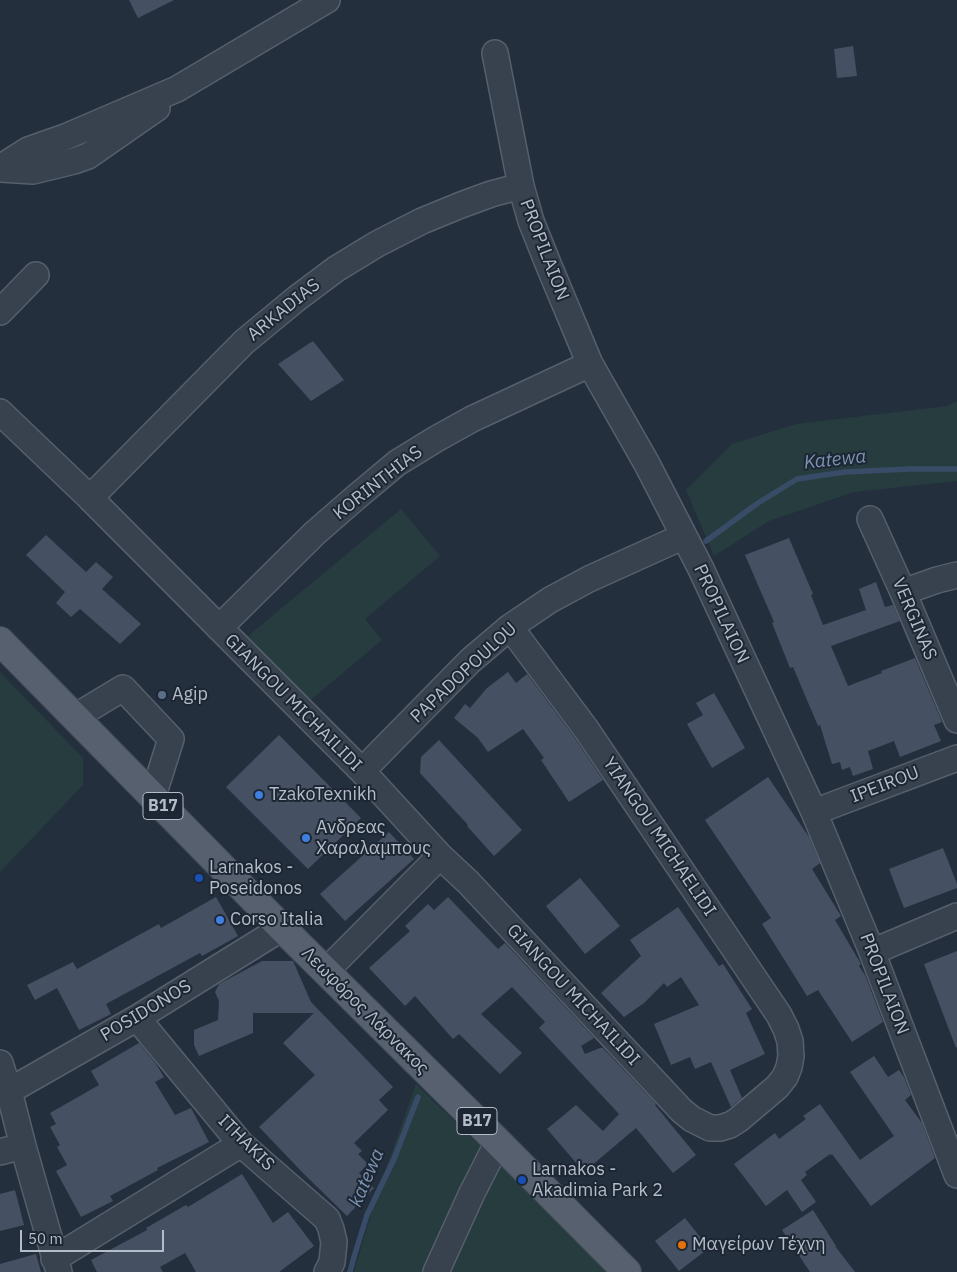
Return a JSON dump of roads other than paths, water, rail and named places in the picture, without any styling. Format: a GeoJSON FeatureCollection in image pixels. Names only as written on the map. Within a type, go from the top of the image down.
{"type":"FeatureCollection","features":[{"type":"Feature","properties":{"kind":"main road","name":"Λεωφόρος Λάρνακος"},"geometry":{"type":"LineString","coordinates":[[0,641],[282,928],[627,1272]]}},
{"type":"Feature","properties":{"kind":"street"},"geometry":{"type":"LineString","coordinates":[[0,168],[28,150],[65,137],[178,89],[327,0]]}},
{"type":"Feature","properties":{"kind":"street","name":"PROPILAION"},"geometry":{"type":"LineString","coordinates":[[495,53],[521,186],[531,221],[549,266],[590,364],[647,464],[684,536],[814,812],[872,952],[957,1174]]}},
{"type":"Feature","properties":{"kind":"street"},"geometry":{"type":"LineString","coordinates":[[0,168],[33,171],[88,156],[155,111],[178,89]]}},
{"type":"Feature","properties":{"kind":"street"},"geometry":{"type":"LineString","coordinates":[[65,137],[69,142],[74,161]]}},
{"type":"Feature","properties":{"kind":"street","name":"ARKADIAS"},"geometry":{"type":"LineString","coordinates":[[90,498],[244,342],[336,269],[377,244],[422,221],[491,194],[521,186]]}},
{"type":"Feature","properties":{"kind":"street"},"geometry":{"type":"LineString","coordinates":[[0,312],[36,275]]}},
{"type":"Feature","properties":{"kind":"street","name":"KORINTHIAS"},"geometry":{"type":"LineString","coordinates":[[219,628],[316,533],[397,463],[472,419],[590,364]]}},
{"type":"Feature","properties":{"kind":"street","name":"GIANGOU MICHAILIDI"},"geometry":{"type":"LineString","coordinates":[[0,412],[90,498],[362,771],[682,1111],[710,1128],[730,1125],[777,1087],[785,1077],[791,1056]]}},
{"type":"Feature","properties":{"kind":"street","name":"VERGINAS"},"geometry":{"type":"LineString","coordinates":[[870,519],[957,720]]}},
{"type":"Feature","properties":{"kind":"street","name":"PAPADOPOULOU"},"geometry":{"type":"LineString","coordinates":[[362,771],[470,661],[510,627],[550,600],[589,579],[684,536]]}},
{"type":"Feature","properties":{"kind":"street"},"geometry":{"type":"LineString","coordinates":[[903,592],[957,575]]}},
{"type":"Feature","properties":{"kind":"street","name":"YIANGOU MICHAELIDI"},"geometry":{"type":"LineString","coordinates":[[510,627],[586,729],[779,1016],[790,1041],[791,1056]]}},
{"type":"Feature","properties":{"kind":"street"},"geometry":{"type":"LineString","coordinates":[[75,717],[122,688],[172,739],[152,796]]}},
{"type":"Feature","properties":{"kind":"street","name":"IPEIROU"},"geometry":{"type":"LineString","coordinates":[[814,812],[957,758]]}},
{"type":"Feature","properties":{"kind":"street"},"geometry":{"type":"LineString","coordinates":[[326,971],[440,856]]}},
{"type":"Feature","properties":{"kind":"street"},"geometry":{"type":"LineString","coordinates":[[872,952],[957,916]]}},
{"type":"Feature","properties":{"kind":"street","name":"POSIDONOS"},"geometry":{"type":"LineString","coordinates":[[9,1090],[137,1018],[282,928]]}},
{"type":"Feature","properties":{"kind":"street","name":"ITHAKIS"},"geometry":{"type":"LineString","coordinates":[[137,1018],[240,1144],[327,1219],[334,1242],[332,1262],[327,1272]]}},
{"type":"Feature","properties":{"kind":"street"},"geometry":{"type":"LineString","coordinates":[[0,1064],[9,1090],[11,1149],[56,1265],[240,1144]]}},
{"type":"Feature","properties":{"kind":"street"},"geometry":{"type":"LineString","coordinates":[[436,1272],[472,1193],[498,1142]]}},
{"type":"Feature","properties":{"kind":"waterway","name":"Katewa"},"geometry":{"type":"LineString","coordinates":[[706,541],[758,503],[797,479],[845,472],[957,469]]}},
{"type":"Feature","properties":{"kind":"waterway","name":"katewa"},"geometry":{"type":"LineString","coordinates":[[350,1272],[367,1215],[394,1159],[418,1097]]}},
{"type":"Feature","properties":{"kind":"place","name":"Agip"},"geometry":{"type":"Point","coordinates":[162,695]}},
{"type":"Feature","properties":{"kind":"place","name":"TzakoTexnikh"},"geometry":{"type":"Point","coordinates":[259,795]}},
{"type":"Feature","properties":{"kind":"place","name":"Ανδρεας Χαραλαμπους"},"geometry":{"type":"Point","coordinates":[306,838]}},
{"type":"Feature","properties":{"kind":"place","name":"Larnakos - Poseidonos"},"geometry":{"type":"Point","coordinates":[199,878]}},
{"type":"Feature","properties":{"kind":"place","name":"Corso Italia"},"geometry":{"type":"Point","coordinates":[220,920]}},
{"type":"Feature","properties":{"kind":"place","name":"Larnakos - Akadimia Park 2"},"geometry":{"type":"Point","coordinates":[522,1180]}},
{"type":"Feature","properties":{"kind":"place","name":"Μαγείρων Τέχνη"},"geometry":{"type":"Point","coordinates":[682,1245]}}]}
